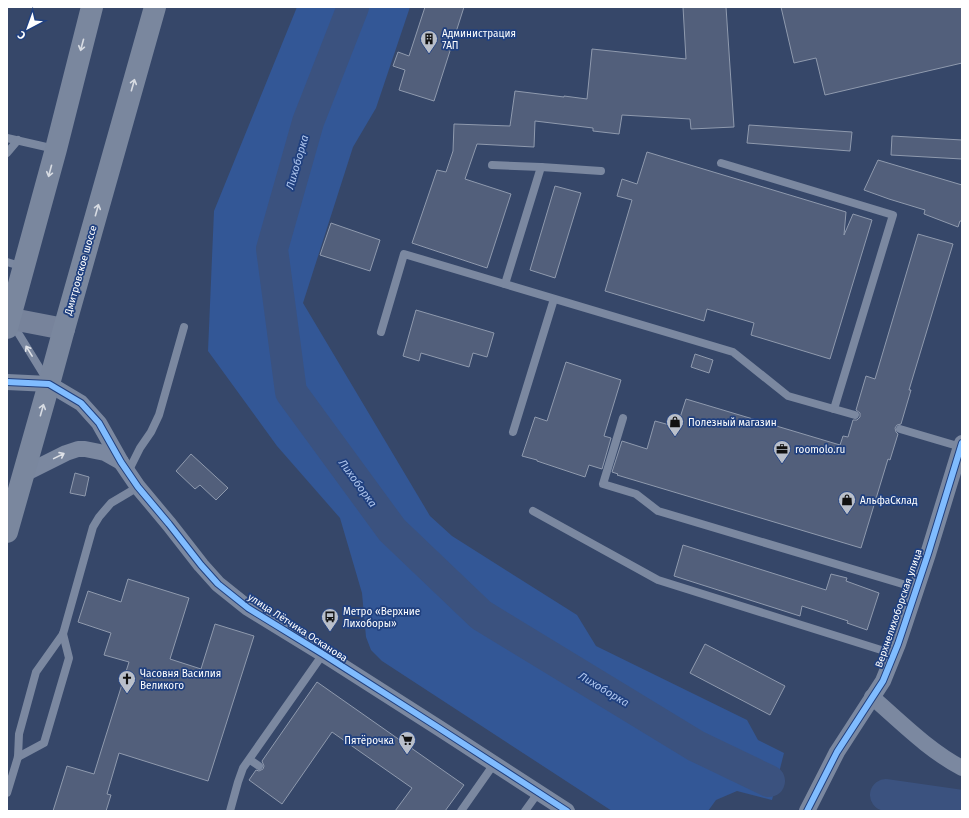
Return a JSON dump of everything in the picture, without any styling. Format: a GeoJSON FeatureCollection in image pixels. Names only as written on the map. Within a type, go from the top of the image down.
{"type":"FeatureCollection","features":[{"type":"Feature","properties":{"kind":"main road"},"geometry":{"type":"LineString","coordinates":[[64,328],[8,322],[16,265],[56,149],[92,7]]}},
{"type":"Feature","properties":{"kind":"main road","name":"Дмитровское шоссе"},"geometry":{"type":"LineString","coordinates":[[7,532],[50,384],[64,328],[155,7]]}},
{"type":"Feature","properties":{"kind":"street","name":"улица Лётчика Осканова"},"geometry":{"type":"LineString","coordinates":[[7,382],[50,384],[81,403],[99,423],[124,467],[138,486],[170,524],[201,565],[218,584],[248,608],[323,654],[567,811]]}},
{"type":"Feature","properties":{"kind":"street","name":"Верхнелихоборская улица"},"geometry":{"type":"LineString","coordinates":[[807,811],[836,752],[883,681],[894,654],[916,588],[961,445]]}},
{"type":"Feature","properties":{"kind":"street","name":"улица Лётчика Осканова"},"geometry":{"type":"LineString","coordinates":[[24,474],[66,453],[78,449],[105,453],[124,467]]}},
{"type":"Feature","properties":{"kind":"street"},"geometry":{"type":"LineString","coordinates":[[872,697],[931,748],[962,768]]}},
{"type":"Feature","properties":{"kind":"lane"},"geometry":{"type":"LineString","coordinates":[[7,138],[56,149]]}},
{"type":"Feature","properties":{"kind":"lane"},"geometry":{"type":"LineString","coordinates":[[7,154],[18,140]]}},
{"type":"Feature","properties":{"kind":"lane"},"geometry":{"type":"LineString","coordinates":[[721,163],[893,215],[834,409]]}},
{"type":"Feature","properties":{"kind":"lane"},"geometry":{"type":"LineString","coordinates":[[492,165],[601,170]]}},
{"type":"Feature","properties":{"kind":"lane"},"geometry":{"type":"LineString","coordinates":[[505,284],[540,167]]}},
{"type":"Feature","properties":{"kind":"lane"},"geometry":{"type":"LineString","coordinates":[[381,332],[404,254],[733,352],[788,396],[855,415]]}},
{"type":"Feature","properties":{"kind":"lane"},"geometry":{"type":"LineString","coordinates":[[513,432],[554,299]]}},
{"type":"Feature","properties":{"kind":"lane"},"geometry":{"type":"LineString","coordinates":[[8,322],[50,384]]}},
{"type":"Feature","properties":{"kind":"lane"},"geometry":{"type":"LineString","coordinates":[[124,467],[151,432],[159,415],[184,327]]}},
{"type":"Feature","properties":{"kind":"lane"},"geometry":{"type":"LineString","coordinates":[[623,418],[603,484],[636,494],[658,511],[916,588]]}},
{"type":"Feature","properties":{"kind":"lane"},"geometry":{"type":"LineString","coordinates":[[900,429],[961,445]]}},
{"type":"Feature","properties":{"kind":"lane"},"geometry":{"type":"LineString","coordinates":[[7,793],[18,757],[18,734],[36,672],[63,634],[93,527],[99,517],[111,504],[138,486]]}},
{"type":"Feature","properties":{"kind":"lane"},"geometry":{"type":"LineString","coordinates":[[533,511],[658,580],[894,654]]}},
{"type":"Feature","properties":{"kind":"lane"},"geometry":{"type":"LineString","coordinates":[[18,757],[44,744],[69,658],[63,634]]}},
{"type":"Feature","properties":{"kind":"lane"},"geometry":{"type":"LineString","coordinates":[[232,810],[239,777],[243,768],[323,654]]}},
{"type":"Feature","properties":{"kind":"lane"},"geometry":{"type":"LineString","coordinates":[[250,760],[259,766]]}},
{"type":"Feature","properties":{"kind":"lane"},"geometry":{"type":"LineString","coordinates":[[461,811],[494,764]]}},
{"type":"Feature","properties":{"kind":"lane"},"geometry":{"type":"LineString","coordinates":[[525,811],[538,793]]}},
{"type":"Feature","properties":{"kind":"shaded area"},"geometry":{"type":"Polygon","coordinates":[[[297,7],[410,7],[376,108],[353,147],[303,303],[430,516],[452,536],[577,615],[596,646],[747,720],[758,740],[784,753],[772,800],[737,791],[716,800],[708,811],[612,811],[382,661],[371,650],[366,637],[362,593],[340,518],[277,446],[208,351],[214,211],[297,7]]]}},
{"type":"Feature","properties":{"kind":"building","name":"Администрация 7АП"},"geometry":{"type":"Polygon","coordinates":[[[425,7],[464,7],[434,101],[399,90],[405,70],[393,66],[398,52],[409,56],[425,7]]]}},
{"type":"Feature","properties":{"kind":"building"},"geometry":{"type":"Polygon","coordinates":[[[683,7],[726,7],[734,127],[691,129],[690,119],[622,115],[619,134],[593,131],[593,128],[535,121],[534,147],[477,144],[465,179],[511,194],[487,268],[412,243],[437,170],[446,172],[453,151],[454,124],[510,126],[515,91],[587,99],[592,49],[686,59],[683,7]]]}},
{"type":"Feature","properties":{"kind":"building"},"geometry":{"type":"Polygon","coordinates":[[[781,7],[962,7],[962,63],[825,95],[816,58],[794,63],[781,7]]]}},
{"type":"Feature","properties":{"kind":"building"},"geometry":{"type":"Polygon","coordinates":[[[749,125],[852,132],[850,151],[747,143],[749,125]]]}},
{"type":"Feature","properties":{"kind":"building"},"geometry":{"type":"Polygon","coordinates":[[[892,136],[962,140],[962,159],[891,155],[892,136]]]}},
{"type":"Feature","properties":{"kind":"building"},"geometry":{"type":"Polygon","coordinates":[[[647,152],[846,212],[844,235],[853,214],[872,220],[830,359],[751,335],[754,323],[707,309],[704,321],[605,291],[632,200],[617,196],[622,179],[637,184],[647,152]]]}},
{"type":"Feature","properties":{"kind":"building"},"geometry":{"type":"Polygon","coordinates":[[[878,160],[962,185],[962,221],[960,221],[958,227],[924,214],[925,210],[864,190],[878,160]]]}},
{"type":"Feature","properties":{"kind":"building"},"geometry":{"type":"Polygon","coordinates":[[[555,186],[581,193],[555,278],[530,270],[555,186]]]}},
{"type":"Feature","properties":{"kind":"building"},"geometry":{"type":"Polygon","coordinates":[[[331,223],[380,240],[370,271],[320,255],[331,223]]]}},
{"type":"Feature","properties":{"kind":"building"},"geometry":{"type":"Polygon","coordinates":[[[918,234],[953,244],[909,390],[911,390],[901,424],[897,425],[895,428],[898,434],[890,460],[888,459],[861,548],[617,475],[618,474],[612,472],[622,441],[647,449],[655,421],[677,427],[686,399],[840,445],[843,436],[848,437],[853,420],[857,420],[860,417],[860,413],[856,410],[866,376],[875,379],[918,234]]]}},
{"type":"Feature","properties":{"kind":"building"},"geometry":{"type":"Polygon","coordinates":[[[416,310],[494,333],[487,357],[473,353],[469,367],[421,353],[419,361],[403,356],[416,310]]]}},
{"type":"Feature","properties":{"kind":"building"},"geometry":{"type":"Polygon","coordinates":[[[695,354],[713,360],[709,373],[691,367],[695,354]]]}},
{"type":"Feature","properties":{"kind":"building"},"geometry":{"type":"Polygon","coordinates":[[[566,362],[621,380],[604,436],[611,438],[602,469],[589,465],[585,477],[522,456],[535,417],[547,421],[566,362]]]}},
{"type":"Feature","properties":{"kind":"building"},"geometry":{"type":"Polygon","coordinates":[[[191,454],[228,488],[216,500],[200,485],[195,489],[176,471],[191,454]]]}},
{"type":"Feature","properties":{"kind":"building"},"geometry":{"type":"Polygon","coordinates":[[[75,473],[89,477],[85,496],[70,493],[75,473]]]}},
{"type":"Feature","properties":{"kind":"building"},"geometry":{"type":"Polygon","coordinates":[[[683,545],[826,590],[831,574],[847,578],[846,581],[879,593],[867,630],[847,623],[848,621],[802,606],[800,616],[674,576],[683,545]]]}},
{"type":"Feature","properties":{"kind":"building"},"geometry":{"type":"Polygon","coordinates":[[[128,579],[189,598],[170,659],[201,669],[215,624],[254,636],[208,781],[119,753],[107,794],[111,795],[106,811],[53,811],[67,766],[94,774],[129,662],[104,655],[111,633],[78,622],[88,591],[121,602],[128,579]]]}},
{"type":"Feature","properties":{"kind":"building"},"geometry":{"type":"Polygon","coordinates":[[[705,644],[785,686],[770,715],[690,673],[705,644]]]}},
{"type":"Feature","properties":{"kind":"building"},"geometry":{"type":"Polygon","coordinates":[[[317,682],[464,785],[445,811],[395,811],[412,788],[332,732],[282,804],[249,780],[256,770],[259,771],[263,769],[264,766],[262,761],[317,682]]]}},
{"type":"Feature","properties":{"kind":"waterway","name":"Лихоборка"},"geometry":{"type":"LineString","coordinates":[[353,7],[308,122],[272,249],[291,392],[392,530],[481,615],[696,746],[769,781]]}},
{"type":"Feature","properties":{"kind":"waterway","name":"Лихоборка"},"geometry":{"type":"LineString","coordinates":[[886,795],[962,807]]}},
{"type":"Feature","properties":{"kind":"cycle path"},"geometry":{"type":"LineString","coordinates":[[7,382],[49,384],[81,403],[99,423],[121,462],[138,487],[201,565],[218,584],[248,608],[323,654],[567,811]]}},
{"type":"Feature","properties":{"kind":"cycle path"},"geometry":{"type":"LineString","coordinates":[[807,811],[837,752],[883,681],[898,644],[928,554],[962,443]]}},
{"type":"Feature","properties":{"kind":"place","name":"Администрация 7АП"},"geometry":{"type":"Point","coordinates":[429,54]}},
{"type":"Feature","properties":{"kind":"place","name":"Полезный магазин"},"geometry":{"type":"Point","coordinates":[675,437]}},
{"type":"Feature","properties":{"kind":"place","name":"roomolo.ru"},"geometry":{"type":"Point","coordinates":[782,464]}},
{"type":"Feature","properties":{"kind":"place","name":"АльфаСклад"},"geometry":{"type":"Point","coordinates":[847,515]}},
{"type":"Feature","properties":{"kind":"place","name":"Метро «Верхние Лихоборы»"},"geometry":{"type":"Point","coordinates":[330,632]}},
{"type":"Feature","properties":{"kind":"place","name":"Часовня Василия Великого"},"geometry":{"type":"Point","coordinates":[127,694]}},
{"type":"Feature","properties":{"kind":"place","name":"Пятёрочка"},"geometry":{"type":"Point","coordinates":[407,755]}}]}
